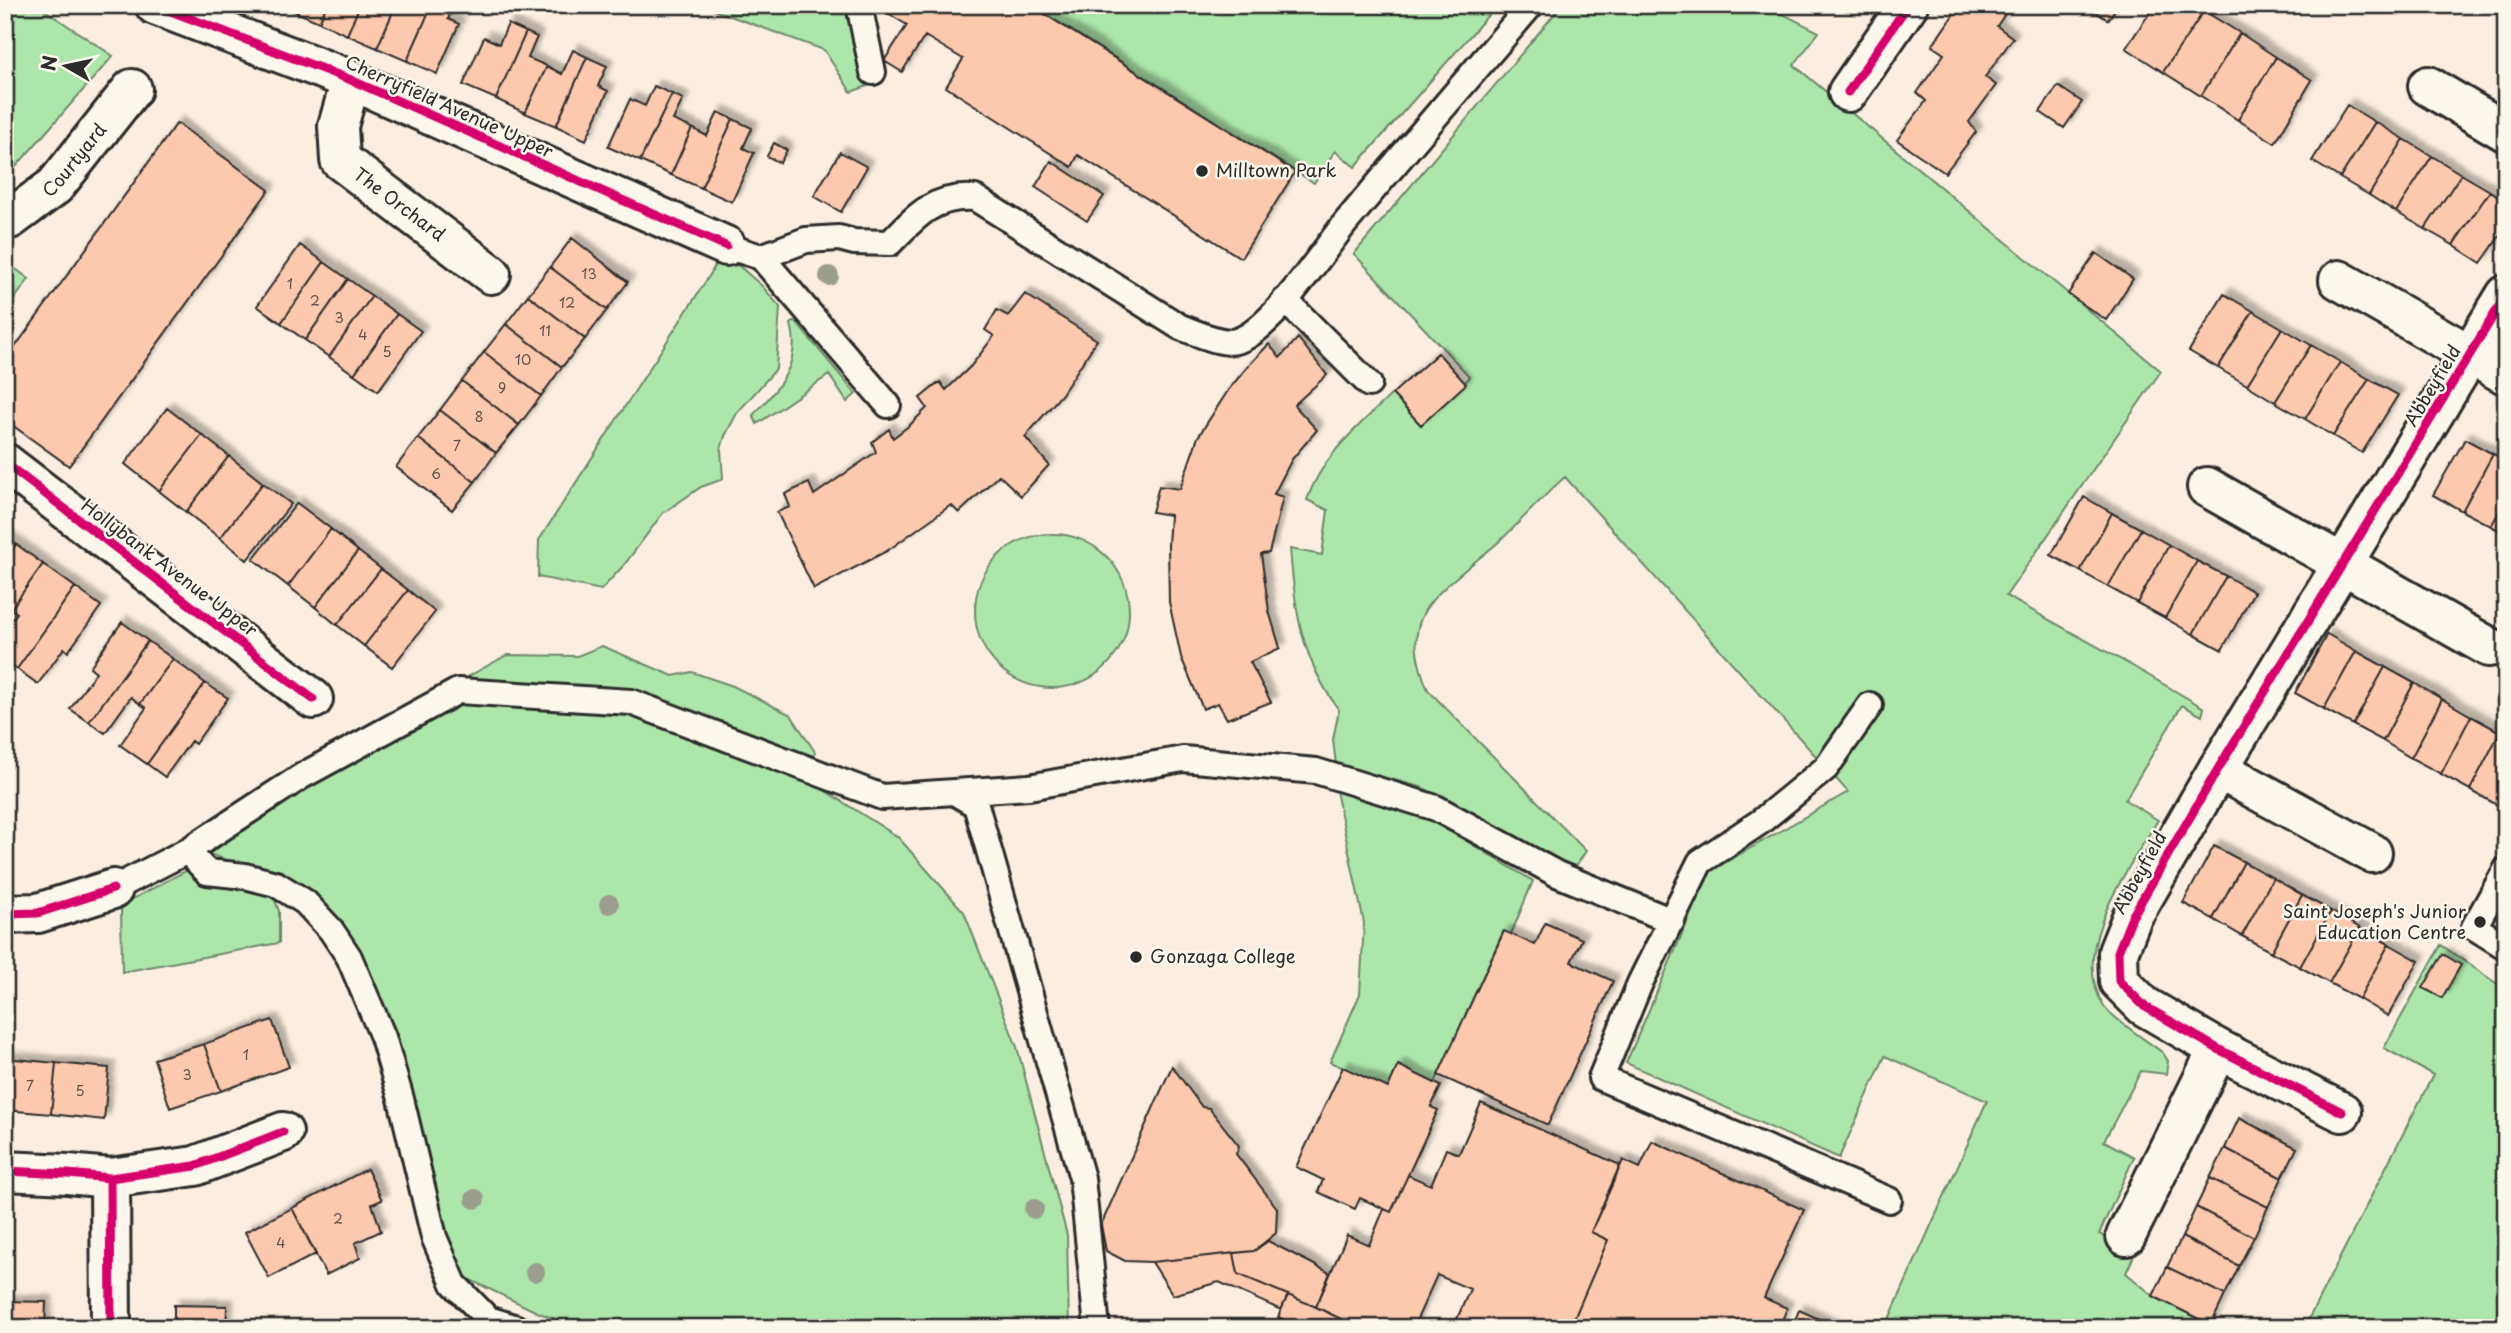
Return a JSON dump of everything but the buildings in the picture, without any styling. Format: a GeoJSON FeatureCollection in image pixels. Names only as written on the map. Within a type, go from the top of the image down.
{"type":"FeatureCollection","features":[{"type":"Feature","properties":{"kind":"street","name":"Cherryfield Avenue Upper"},"geometry":{"type":"LineString","coordinates":[[155,5],[351,80],[744,251]]}},
{"type":"Feature","properties":{"kind":"street"},"geometry":{"type":"LineString","coordinates":[[1848,92],[1908,5]]}},
{"type":"Feature","properties":{"kind":"street","name":"The Orchard"},"geometry":{"type":"LineString","coordinates":[[351,80],[338,125],[340,160],[491,274]]}},
{"type":"Feature","properties":{"kind":"street"},"geometry":{"type":"LineString","coordinates":[[2428,86],[2506,132]]}},
{"type":"Feature","properties":{"kind":"street","name":"Courtyard"},"geometry":{"type":"LineString","coordinates":[[5,220],[55,187],[132,89]]}},
{"type":"Feature","properties":{"kind":"street","name":"Abbeyfield"},"geometry":{"type":"LineString","coordinates":[[2339,280],[2506,374]]}},
{"type":"Feature","properties":{"kind":"street","name":"Abbeyfield"},"geometry":{"type":"LineString","coordinates":[[2342,1112],[2218,1049],[2144,1006],[2119,981],[2118,951],[2132,917],[2218,769],[2506,295]]}},
{"type":"Feature","properties":{"kind":"street","name":"Hollybank Avenue Upper"},"geometry":{"type":"LineString","coordinates":[[5,463],[313,699]]}},
{"type":"Feature","properties":{"kind":"street"},"geometry":{"type":"LineString","coordinates":[[2207,487],[2489,647]]}},
{"type":"Feature","properties":{"kind":"street"},"geometry":{"type":"LineString","coordinates":[[2218,769],[2372,853]]}},
{"type":"Feature","properties":{"kind":"street"},"geometry":{"type":"LineString","coordinates":[[5,914],[38,913],[113,889]]}},
{"type":"Feature","properties":{"kind":"street"},"geometry":{"type":"LineString","coordinates":[[2126,1236],[2218,1049]]}},
{"type":"Feature","properties":{"kind":"street"},"geometry":{"type":"LineString","coordinates":[[5,1171],[110,1178],[195,1166],[283,1132]]}},
{"type":"Feature","properties":{"kind":"street"},"geometry":{"type":"LineString","coordinates":[[110,1178],[111,1328]]}},
{"type":"Feature","properties":{"kind":"lane"},"geometry":{"type":"LineString","coordinates":[[859,5],[873,72]]}},
{"type":"Feature","properties":{"kind":"lane"},"geometry":{"type":"LineString","coordinates":[[744,251],[806,240],[839,238],[854,242],[890,243],[927,207],[957,197],[975,198],[1180,327],[1209,338],[1235,342],[1255,331],[1285,300],[1345,223],[1531,5]]}},
{"type":"Feature","properties":{"kind":"lane"},"geometry":{"type":"LineString","coordinates":[[744,251],[888,405]]}},
{"type":"Feature","properties":{"kind":"lane"},"geometry":{"type":"LineString","coordinates":[[1285,300],[1369,384]]}},
{"type":"Feature","properties":{"kind":"lane"},"geometry":{"type":"LineString","coordinates":[[113,889],[187,851],[302,776],[458,691],[631,702],[882,797],[1030,787],[1183,760],[1315,771],[1436,808],[1557,874],[1672,921]]}},
{"type":"Feature","properties":{"kind":"lane"},"geometry":{"type":"LineString","coordinates":[[1870,705],[1826,768],[1760,822],[1700,863],[1640,983],[1601,1078],[1889,1200]]}},
{"type":"Feature","properties":{"kind":"lane"},"geometry":{"type":"LineString","coordinates":[[954,792],[976,806],[1082,1178],[1097,1328]]}},
{"type":"Feature","properties":{"kind":"lane"},"geometry":{"type":"LineString","coordinates":[[187,851],[207,872],[245,876],[276,884],[306,902],[331,930],[349,957],[383,1037],[401,1099],[434,1237],[454,1284],[488,1319],[516,1328]]}},
{"type":"Feature","properties":{"kind":"lane"},"geometry":{"type":"LineString","coordinates":[[2506,870],[2474,927],[2506,947]]}},
{"type":"Feature","properties":{"kind":"green space"},"geometry":{"type":"Polygon","coordinates":[[[5,5],[37,5],[113,56],[5,179],[5,5]]]}},
{"type":"Feature","properties":{"kind":"green space"},"geometry":{"type":"Polygon","coordinates":[[[700,5],[852,5],[870,85],[851,92],[824,50],[700,5]]]}},
{"type":"Feature","properties":{"kind":"green space"},"geometry":{"type":"Polygon","coordinates":[[[1040,5],[1497,5],[1355,167],[1335,151],[1314,183],[1038,9],[1040,5]]]}},
{"type":"Feature","properties":{"kind":"green space"},"geometry":{"type":"Polygon","coordinates":[[[1562,5],[1765,5],[1819,32],[1794,65],[2161,371],[2006,596],[2204,708],[2202,716],[2182,705],[2125,800],[2158,820],[2118,885],[2106,910],[2097,935],[2093,960],[2095,984],[2104,1006],[2123,1024],[2163,1053],[2168,1061],[2166,1074],[2141,1071],[2104,1141],[2134,1157],[2099,1234],[2136,1251],[2126,1273],[2156,1298],[2217,1328],[1885,1328],[1987,1101],[1885,1056],[1839,1158],[1626,1063],[1709,872],[1848,792],[1565,477],[1503,538],[1438,594],[1424,612],[1416,641],[1421,671],[1428,690],[1586,851],[1573,870],[1464,808],[1421,787],[1336,765],[1333,739],[1339,710],[1316,672],[1302,634],[1294,593],[1290,549],[1322,555],[1328,510],[1307,500],[1332,455],[1392,394],[1421,425],[1470,377],[1354,254],[1562,5]]]}},
{"type":"Feature","properties":{"kind":"green space"},"geometry":{"type":"Polygon","coordinates":[[[721,254],[728,264],[739,266],[762,286],[780,307],[776,369],[737,413],[725,436],[721,449],[723,479],[701,487],[663,513],[624,565],[601,590],[538,577],[539,540],[721,254]]]}},
{"type":"Feature","properties":{"kind":"green space"},"geometry":{"type":"Polygon","coordinates":[[[5,261],[29,279],[5,312],[5,261]]]}},
{"type":"Feature","properties":{"kind":"green space"},"geometry":{"type":"Polygon","coordinates":[[[795,321],[856,394],[847,402],[829,375],[757,424],[753,415],[779,385],[791,363],[794,338],[791,324],[795,321]]]}},
{"type":"Feature","properties":{"kind":"green space"},"geometry":{"type":"Polygon","coordinates":[[[1052,534],[1081,540],[1106,557],[1123,582],[1129,611],[1123,640],[1106,665],[1081,682],[1052,688],[1023,682],[998,665],[981,640],[975,611],[981,582],[998,557],[1023,540],[1052,534]]]}},
{"type":"Feature","properties":{"kind":"green space"},"geometry":{"type":"Polygon","coordinates":[[[602,646],[673,676],[692,672],[733,686],[791,715],[815,752],[811,778],[813,783],[898,837],[964,912],[1017,1047],[1067,1235],[1069,1328],[579,1328],[537,1312],[456,1273],[359,966],[290,882],[209,854],[406,711],[507,655],[577,656],[602,646]]]}},
{"type":"Feature","properties":{"kind":"green space"},"geometry":{"type":"Polygon","coordinates":[[[1335,786],[1428,818],[1533,881],[1511,934],[1503,932],[1435,1083],[1398,1066],[1388,1088],[1330,1062],[1360,994],[1364,923],[1335,786]]]}},
{"type":"Feature","properties":{"kind":"green space"},"geometry":{"type":"Polygon","coordinates":[[[191,868],[273,895],[279,911],[279,943],[122,972],[121,905],[191,868]]]}},
{"type":"Feature","properties":{"kind":"green space"},"geometry":{"type":"Polygon","coordinates":[[[2441,945],[2506,990],[2506,1328],[2304,1328],[2433,1075],[2384,1048],[2441,945]]]}},
{"type":"Feature","properties":{"kind":"cycle path"},"geometry":{"type":"LineString","coordinates":[[155,5],[351,80],[726,246]]}},
{"type":"Feature","properties":{"kind":"cycle path"},"geometry":{"type":"LineString","coordinates":[[1848,92],[1908,5]]}},
{"type":"Feature","properties":{"kind":"cycle path"},"geometry":{"type":"LineString","coordinates":[[2342,1112],[2218,1049],[2144,1006],[2119,981],[2118,952],[2132,917],[2218,769],[2506,295]]}},
{"type":"Feature","properties":{"kind":"cycle path"},"geometry":{"type":"LineString","coordinates":[[5,463],[313,699]]}},
{"type":"Feature","properties":{"kind":"cycle path"},"geometry":{"type":"LineString","coordinates":[[5,914],[38,913],[113,889]]}},
{"type":"Feature","properties":{"kind":"cycle path"},"geometry":{"type":"LineString","coordinates":[[5,1171],[110,1178],[195,1166],[283,1132]]}},
{"type":"Feature","properties":{"kind":"cycle path"},"geometry":{"type":"LineString","coordinates":[[110,1178],[111,1328]]}},
{"type":"Feature","properties":{"kind":"place","name":"Milltown Park"},"geometry":{"type":"Point","coordinates":[1202,171]}},
{"type":"Feature","properties":{"kind":"place","name":"Saint Joseph's Junior Education Centre"},"geometry":{"type":"Point","coordinates":[2480,922]}},
{"type":"Feature","properties":{"kind":"place","name":"Gonzaga College"},"geometry":{"type":"Point","coordinates":[1136,957]}}]}
